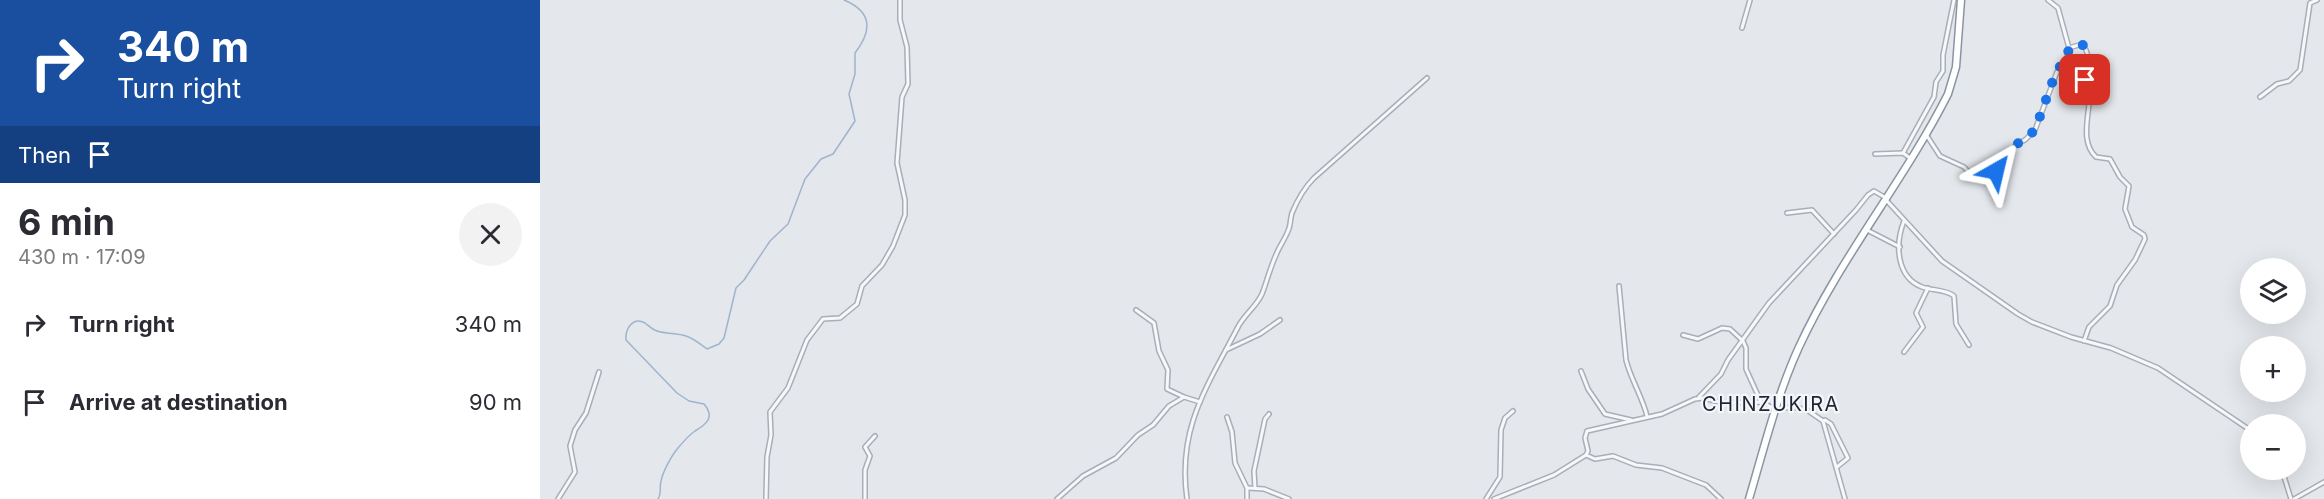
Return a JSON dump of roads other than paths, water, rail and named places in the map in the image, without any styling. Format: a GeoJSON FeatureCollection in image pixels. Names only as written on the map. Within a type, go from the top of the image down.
{"type":"FeatureCollection","features":[{"type":"Feature","properties":{"kind":"highway"},"geometry":{"type":"LineString","coordinates":[[1749,499],[1788,372],[1810,325],[1941,108],[1953,81],[1958,51],[1961,0]]}},
{"type":"Feature","properties":{"kind":"street"},"geometry":{"type":"LineString","coordinates":[[766,499],[771,409],[788,388],[807,340],[820,321],[840,318],[859,302],[862,286],[882,265],[893,246],[905,215],[905,200],[897,169],[902,97],[908,84],[907,47],[900,20],[900,0]]}},
{"type":"Feature","properties":{"kind":"street"},"geometry":{"type":"LineString","coordinates":[[1742,28],[1750,0]]}},
{"type":"Feature","properties":{"kind":"street"},"geometry":{"type":"LineString","coordinates":[[1903,153],[1934,97],[1936,82],[1943,71],[1943,55],[1954,0]]}},
{"type":"Feature","properties":{"kind":"street"},"geometry":{"type":"LineString","coordinates":[[1925,134],[1940,156],[1964,167],[1980,180],[1985,179],[2004,163],[2016,144],[2022,142],[2035,130],[2056,72],[2067,57],[2069,48],[2058,8],[2048,0]]}},
{"type":"Feature","properties":{"kind":"street"},"geometry":{"type":"LineString","coordinates":[[2260,97],[2277,84],[2289,81],[2300,70],[2310,3],[2317,0]]}},
{"type":"Feature","properties":{"kind":"street"},"geometry":{"type":"LineString","coordinates":[[2069,48],[2082,44],[2087,51],[2088,66],[2085,80],[2090,101],[2086,127],[2090,149],[2096,157],[2110,159],[2120,177],[2128,184],[2130,188],[2125,209],[2132,227],[2145,239],[2135,260],[2118,285],[2110,306],[2090,327],[2084,341]]}},
{"type":"Feature","properties":{"kind":"street"},"geometry":{"type":"LineString","coordinates":[[1187,499],[1185,473],[1187,436],[1200,402],[1225,351],[1239,325],[1262,295],[1290,225],[1293,211],[1310,183],[1427,78]]}},
{"type":"Feature","properties":{"kind":"street"},"geometry":{"type":"LineString","coordinates":[[1875,154],[1903,153],[1910,158]]}},
{"type":"Feature","properties":{"kind":"street"},"geometry":{"type":"LineString","coordinates":[[1494,499],[1554,476],[1586,455],[1588,451],[1585,438],[1587,431],[1662,414],[1699,399],[1721,374],[1728,360],[1769,303],[1869,193],[1876,192],[1886,199],[1942,261],[2018,314],[2032,322],[2084,341],[2121,351],[2158,368],[2240,423]]}},
{"type":"Feature","properties":{"kind":"street"},"geometry":{"type":"LineString","coordinates":[[1787,213],[1812,210],[1834,234]]}},
{"type":"Feature","properties":{"kind":"street"},"geometry":{"type":"LineString","coordinates":[[1904,221],[1900,247],[1902,269],[1907,278],[1928,288],[1945,291],[1954,296],[1956,324],[1969,345]]}},
{"type":"Feature","properties":{"kind":"street"},"geometry":{"type":"LineString","coordinates":[[1867,230],[1900,247]]}},
{"type":"Feature","properties":{"kind":"street"},"geometry":{"type":"LineString","coordinates":[[1619,286],[1626,360],[1643,399],[1647,416]]}},
{"type":"Feature","properties":{"kind":"street"},"geometry":{"type":"LineString","coordinates":[[1904,352],[1923,327],[1916,314],[1928,288]]}},
{"type":"Feature","properties":{"kind":"street"},"geometry":{"type":"LineString","coordinates":[[1136,310],[1154,323],[1159,351],[1168,370],[1167,389],[1200,402]]}},
{"type":"Feature","properties":{"kind":"street"},"geometry":{"type":"LineString","coordinates":[[1225,351],[1260,334],[1281,320]]}},
{"type":"Feature","properties":{"kind":"street"},"geometry":{"type":"LineString","coordinates":[[1683,335],[1698,339],[1727,327],[1743,341],[1746,348],[1746,369],[1761,402]]}},
{"type":"Feature","properties":{"kind":"street"},"geometry":{"type":"LineString","coordinates":[[1581,371],[1588,389],[1605,414],[1633,420]]}},
{"type":"Feature","properties":{"kind":"street"},"geometry":{"type":"LineString","coordinates":[[558,499],[574,472],[570,446],[575,430],[586,413],[599,372]]}},
{"type":"Feature","properties":{"kind":"street"},"geometry":{"type":"LineString","coordinates":[[1057,499],[1083,476],[1116,458],[1138,435],[1153,425],[1169,406],[1184,397]]}},
{"type":"Feature","properties":{"kind":"street"},"geometry":{"type":"LineString","coordinates":[[1699,399],[1724,403],[1761,402],[1776,409],[1794,407],[1807,410],[1831,424],[1848,458],[1837,467]]}},
{"type":"Feature","properties":{"kind":"street"},"geometry":{"type":"LineString","coordinates":[[1486,499],[1500,477],[1501,430],[1504,420],[1513,411]]}},
{"type":"Feature","properties":{"kind":"street"},"geometry":{"type":"LineString","coordinates":[[1255,488],[1254,471],[1265,419],[1269,414]]}},
{"type":"Feature","properties":{"kind":"street"},"geometry":{"type":"LineString","coordinates":[[1227,417],[1232,432],[1235,463],[1247,488],[1247,499]]}},
{"type":"Feature","properties":{"kind":"street"},"geometry":{"type":"LineString","coordinates":[[1823,421],[1845,499]]}},
{"type":"Feature","properties":{"kind":"street"},"geometry":{"type":"LineString","coordinates":[[865,499],[865,470],[870,456],[866,447],[875,436]]}},
{"type":"Feature","properties":{"kind":"street"},"geometry":{"type":"LineString","coordinates":[[1586,455],[1595,459],[1612,456],[1636,465],[1662,468],[1706,485],[1721,499]]}},
{"type":"Feature","properties":{"kind":"street"},"geometry":{"type":"LineString","coordinates":[[2286,480],[2293,499],[2324,483]]}},
{"type":"Feature","properties":{"kind":"street"},"geometry":{"type":"LineString","coordinates":[[1247,488],[1264,489],[1289,499]]}},
{"type":"Feature","properties":{"kind":"waterway"},"geometry":{"type":"LineString","coordinates":[[658,499],[662,477],[671,459],[686,439],[706,423],[709,413],[704,404],[689,401],[677,393],[626,340],[627,332],[633,322],[641,321],[657,331],[689,337],[707,349],[719,344],[724,338],[736,288],[770,241],[788,224],[805,179],[821,159],[833,154],[855,121],[849,94],[855,74],[855,53],[865,37],[867,23],[860,10],[844,0]]}},
{"type":"Feature","properties":{"kind":"district","name":"CHINZUKIRA"},"geometry":{"type":"Point","coordinates":[1771,404]}}]}
